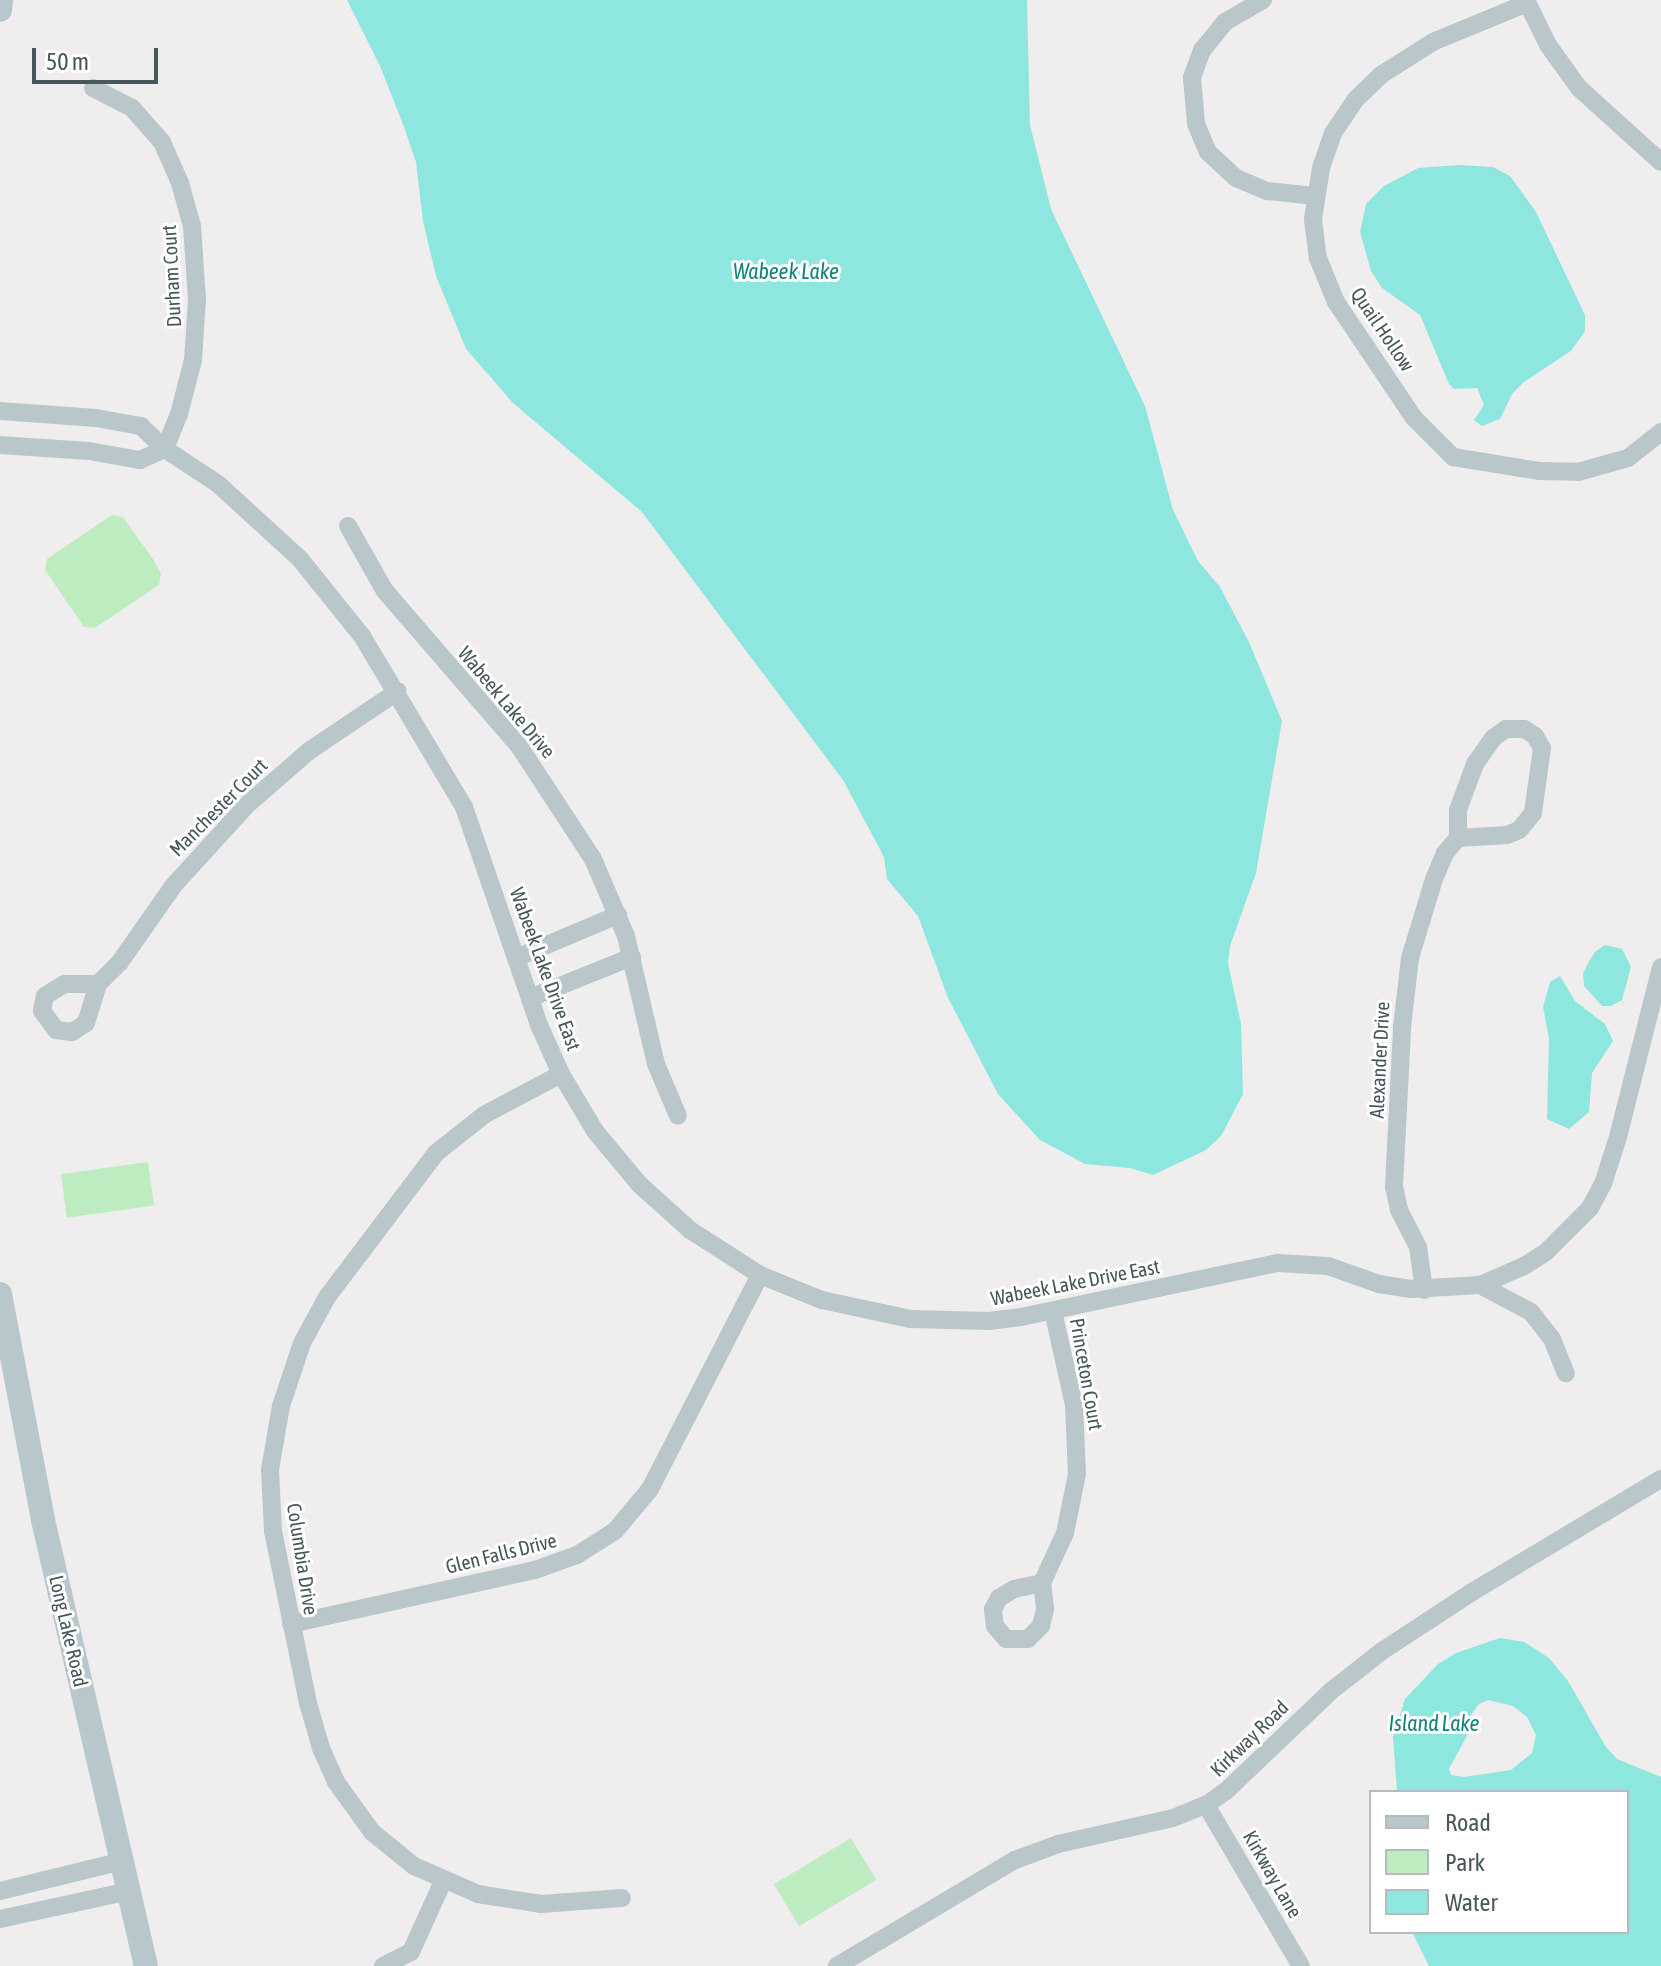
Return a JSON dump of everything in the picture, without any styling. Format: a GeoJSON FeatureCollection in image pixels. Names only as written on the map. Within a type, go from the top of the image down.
{"type":"FeatureCollection","features":[{"type":"Feature","properties":{"kind":"main road"},"geometry":{"type":"LineString","coordinates":[[0,10],[1,0]]}},
{"type":"Feature","properties":{"kind":"main road","name":"Long Lake Road"},"geometry":{"type":"LineString","coordinates":[[0,1294],[43,1520],[146,1966]]}},
{"type":"Feature","properties":{"kind":"street"},"geometry":{"type":"LineString","coordinates":[[1263,0],[1225,22],[1202,50],[1192,78],[1196,124],[1208,152],[1236,178],[1267,191],[1315,196]]}},
{"type":"Feature","properties":{"kind":"street"},"geometry":{"type":"LineString","coordinates":[[1526,2],[1548,45],[1579,88],[1619,128],[1661,162]]}},
{"type":"Feature","properties":{"kind":"street","name":"Quail Hollow"},"geometry":{"type":"LineString","coordinates":[[1526,2],[1433,42],[1368,87],[1333,133],[1315,196],[1318,258],[1336,302],[1414,418],[1453,457],[1539,471],[1578,472],[1628,458],[1661,432]]}},
{"type":"Feature","properties":{"kind":"street","name":"Durham Court"},"geometry":{"type":"LineString","coordinates":[[93,88],[132,108],[162,142],[180,183],[192,226],[197,300],[193,360],[179,414],[165,449]]}},
{"type":"Feature","properties":{"kind":"street","name":"Wabeek Lake Drive East"},"geometry":{"type":"LineString","coordinates":[[0,411],[120,421],[141,426],[165,449],[218,484],[300,559],[362,636],[398,691],[464,807],[530,998],[561,1074],[595,1131],[639,1184],[690,1230],[760,1275],[822,1300],[898,1318],[989,1321],[1053,1311],[1278,1263],[1328,1266],[1379,1284],[1424,1290],[1480,1285],[1524,1266],[1546,1252],[1590,1208],[1611,1162],[1652,1034],[1661,967]]}},
{"type":"Feature","properties":{"kind":"street"},"geometry":{"type":"LineString","coordinates":[[0,445],[89,451],[140,460],[165,449]]}},
{"type":"Feature","properties":{"kind":"street","name":"Wabeek Lake Drive"},"geometry":{"type":"LineString","coordinates":[[348,526],[385,591],[496,718],[546,784],[593,859],[618,915],[632,957],[656,1064],[678,1116]]}},
{"type":"Feature","properties":{"kind":"street","name":"Manchester Court"},"geometry":{"type":"LineString","coordinates":[[98,984],[120,962],[174,885],[240,811],[309,751],[398,691]]}},
{"type":"Feature","properties":{"kind":"street","name":"Alexander Drive"},"geometry":{"type":"LineString","coordinates":[[1424,1290],[1418,1247],[1399,1210],[1394,1187],[1402,1027],[1416,935],[1445,853],[1458,838],[1458,810],[1475,764],[1493,738],[1506,729],[1524,729],[1535,736],[1542,748],[1533,813],[1519,830],[1507,835],[1458,838]]}},
{"type":"Feature","properties":{"kind":"street"},"geometry":{"type":"LineString","coordinates":[[516,958],[618,915]]}},
{"type":"Feature","properties":{"kind":"street"},"geometry":{"type":"LineString","coordinates":[[530,998],[632,957]]}},
{"type":"Feature","properties":{"kind":"street","name":"Columbia Drive"},"geometry":{"type":"LineString","coordinates":[[561,1074],[484,1115],[436,1153],[327,1297],[308,1331],[281,1406],[270,1470],[273,1531],[308,1703],[336,1782],[372,1832],[414,1866],[443,1881],[511,1902],[541,1904],[622,1898]]}},
{"type":"Feature","properties":{"kind":"street","name":"Glen Falls Drive"},"geometry":{"type":"LineString","coordinates":[[291,1624],[535,1570],[577,1555],[615,1531],[650,1489],[760,1275]]}},
{"type":"Feature","properties":{"kind":"street"},"geometry":{"type":"LineString","coordinates":[[1480,1285],[1531,1312],[1552,1339],[1566,1373]]}},
{"type":"Feature","properties":{"kind":"street","name":"Princeton Court"},"geometry":{"type":"LineString","coordinates":[[1042,1583],[1065,1533],[1077,1474],[1074,1405],[1053,1311]]}},
{"type":"Feature","properties":{"kind":"street","name":"Kirkway Road"},"geometry":{"type":"LineString","coordinates":[[837,1966],[1015,1860],[1058,1844],[1173,1818],[1206,1805],[1226,1791],[1331,1691],[1382,1651],[1472,1592],[1661,1479]]}},
{"type":"Feature","properties":{"kind":"street","name":"Kirkway Lane"},"geometry":{"type":"LineString","coordinates":[[1206,1805],[1301,1966]]}},
{"type":"Feature","properties":{"kind":"street"},"geometry":{"type":"LineString","coordinates":[[0,1891],[122,1861]]}},
{"type":"Feature","properties":{"kind":"street"},"geometry":{"type":"LineString","coordinates":[[383,1966],[413,1959],[443,1881]]}},
{"type":"Feature","properties":{"kind":"street"},"geometry":{"type":"LineString","coordinates":[[0,1919],[129,1891]]}},
{"type":"Feature","properties":{"kind":"green space"},"geometry":{"type":"Polygon","coordinates":[[[112,515],[123,517],[153,559],[161,574],[159,585],[95,628],[84,627],[45,570],[47,559],[112,515]]]}},
{"type":"Feature","properties":{"kind":"green space"},"geometry":{"type":"Polygon","coordinates":[[[148,1162],[154,1206],[67,1218],[61,1174],[148,1162]]]}},
{"type":"Feature","properties":{"kind":"green space"},"geometry":{"type":"Polygon","coordinates":[[[851,1838],[876,1880],[799,1926],[774,1884],[851,1838]]]}},
{"type":"Feature","properties":{"kind":"water","name":"Wabeek Lake"},"geometry":{"type":"Polygon","coordinates":[[[347,0],[1027,0],[1030,125],[1051,209],[1145,406],[1173,510],[1198,561],[1220,587],[1249,642],[1282,721],[1256,873],[1230,946],[1228,963],[1241,1024],[1243,1094],[1221,1136],[1206,1150],[1153,1175],[1130,1168],[1085,1164],[1040,1140],[998,1094],[948,998],[918,916],[887,879],[884,857],[843,780],[642,512],[513,403],[466,349],[436,276],[423,221],[416,162],[380,66],[347,0]]]}},
{"type":"Feature","properties":{"kind":"water"},"geometry":{"type":"Polygon","coordinates":[[[1459,165],[1493,167],[1510,176],[1536,212],[1585,315],[1585,331],[1571,351],[1524,382],[1512,394],[1500,419],[1482,426],[1474,420],[1484,405],[1477,388],[1454,389],[1449,384],[1420,315],[1382,288],[1371,271],[1360,232],[1366,204],[1384,186],[1418,168],[1459,165]]]}},
{"type":"Feature","properties":{"kind":"water"},"geometry":{"type":"Polygon","coordinates":[[[1605,945],[1622,949],[1631,967],[1622,1000],[1611,1006],[1602,1006],[1584,986],[1583,974],[1588,963],[1595,952],[1605,945]]]}},
{"type":"Feature","properties":{"kind":"water"},"geometry":{"type":"Polygon","coordinates":[[[1560,976],[1575,1001],[1605,1024],[1613,1041],[1592,1073],[1589,1112],[1569,1129],[1547,1119],[1549,1038],[1543,1007],[1550,982],[1560,976]]]}},
{"type":"Feature","properties":{"kind":"water","name":"Island Lake"},"geometry":{"type":"Polygon","coordinates":[[[1500,1638],[1524,1642],[1549,1658],[1568,1681],[1606,1747],[1617,1759],[1661,1777],[1661,1966],[1429,1966],[1413,1934],[1629,1934],[1629,1790],[1397,1790],[1393,1737],[1405,1699],[1438,1664],[1456,1653],[1500,1638]],[[1488,1700],[1479,1704],[1471,1715],[1467,1736],[1449,1769],[1451,1775],[1464,1777],[1511,1770],[1532,1753],[1536,1735],[1527,1717],[1513,1706],[1488,1700]]]}}]}
